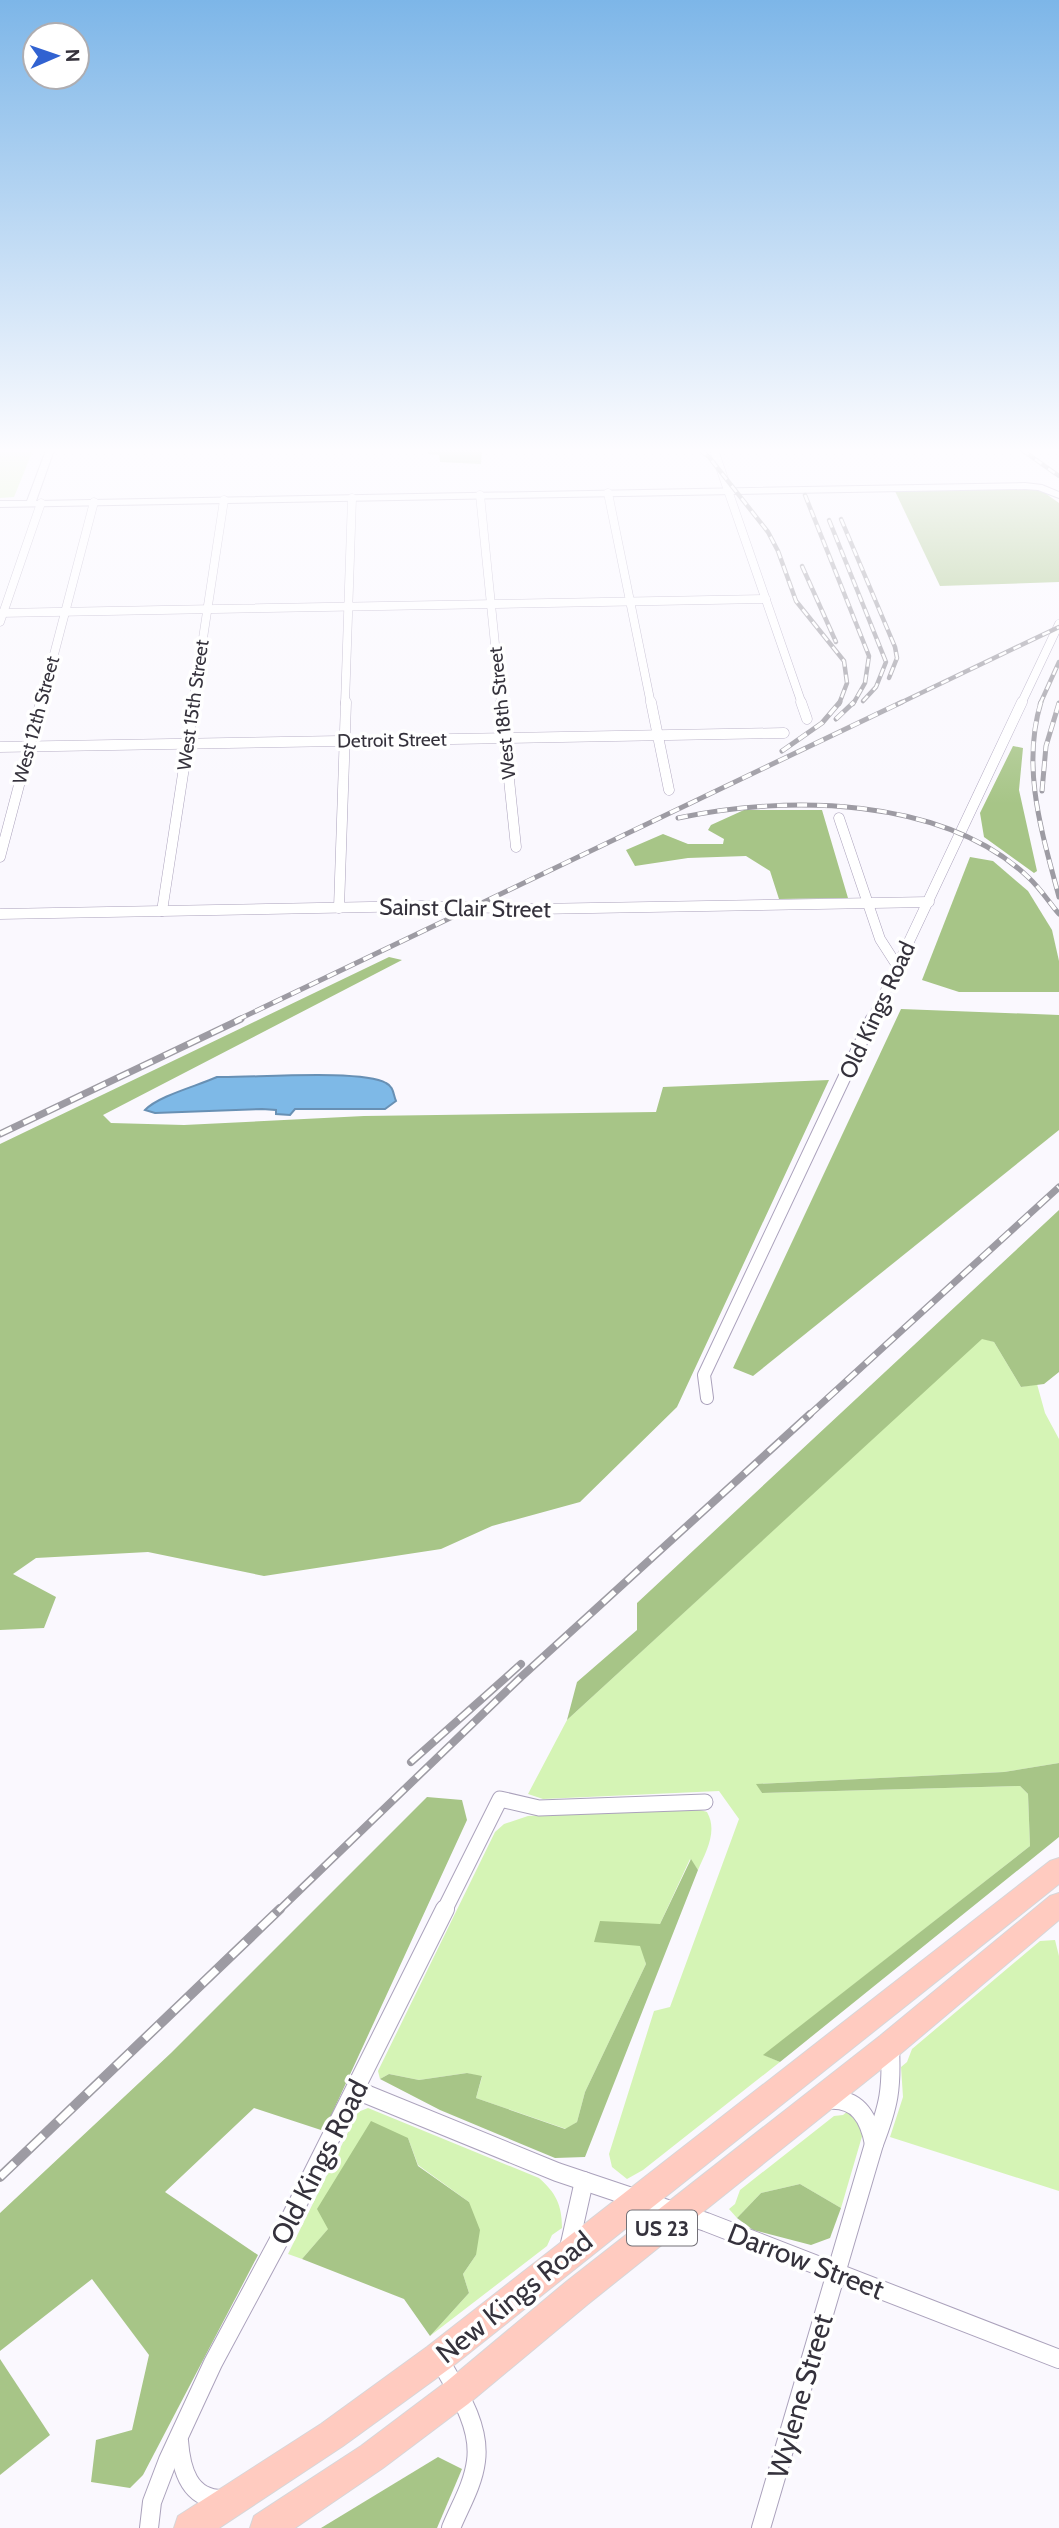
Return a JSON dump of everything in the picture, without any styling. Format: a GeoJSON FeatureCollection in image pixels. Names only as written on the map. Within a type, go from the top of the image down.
{"type":"FeatureCollection","features":[{"type":"Feature","properties":{"kind":"main road","name":"New Kings Road"},"geometry":{"type":"LineString","coordinates":[[190,2528],[332,2435],[438,2358],[1059,1869]]}},
{"type":"Feature","properties":{"kind":"main road","name":"New Kings Road"},"geometry":{"type":"LineString","coordinates":[[266,2528],[372,2457],[457,2393],[577,2293],[890,2045],[1059,1904]]}},
{"type":"Feature","properties":{"kind":"street"},"geometry":{"type":"LineString","coordinates":[[18,568],[1,616],[65,612],[766,599]]}},
{"type":"Feature","properties":{"kind":"street","name":"West 12th Street"},"geometry":{"type":"LineString","coordinates":[[0,857],[77,568]]}},
{"type":"Feature","properties":{"kind":"street","name":"West 15th Street"},"geometry":{"type":"LineString","coordinates":[[162,911],[213,568]]}},
{"type":"Feature","properties":{"kind":"street"},"geometry":{"type":"LineString","coordinates":[[339,908],[350,568]]}},
{"type":"Feature","properties":{"kind":"street","name":"West 18th Street"},"geometry":{"type":"LineString","coordinates":[[487,568],[516,847]]}},
{"type":"Feature","properties":{"kind":"street"},"geometry":{"type":"LineString","coordinates":[[623,568],[669,790]]}},
{"type":"Feature","properties":{"kind":"street"},"geometry":{"type":"LineString","coordinates":[[755,568],[807,719]]}},
{"type":"Feature","properties":{"kind":"street","name":"Old Kings Road"},"geometry":{"type":"LineString","coordinates":[[707,1398],[704,1375],[1059,624]]}},
{"type":"Feature","properties":{"kind":"street","name":"Detroit Street"},"geometry":{"type":"LineString","coordinates":[[0,747],[784,733]]}},
{"type":"Feature","properties":{"kind":"street"},"geometry":{"type":"LineString","coordinates":[[839,818],[880,939],[898,967]]}},
{"type":"Feature","properties":{"kind":"street","name":"Sainst Clair Street"},"geometry":{"type":"LineString","coordinates":[[0,914],[929,902]]}},
{"type":"Feature","properties":{"kind":"street","name":"Old Kings Road"},"geometry":{"type":"LineString","coordinates":[[149,2528],[152,2502],[178,2437],[213,2363],[356,2090],[500,1800],[539,1808],[705,1802]]}},
{"type":"Feature","properties":{"kind":"street","name":"Wylene Street"},"geometry":{"type":"LineString","coordinates":[[761,2528],[874,2144],[889,2104],[892,2081],[890,2045]]}},
{"type":"Feature","properties":{"kind":"street","name":"Darrow Street"},"geometry":{"type":"LineString","coordinates":[[356,2090],[557,2172],[639,2198],[1059,2359]]}},
{"type":"Feature","properties":{"kind":"street"},"geometry":{"type":"LineString","coordinates":[[820,2101],[836,2098],[852,2102],[868,2120],[874,2144]]}},
{"type":"Feature","properties":{"kind":"street"},"geometry":{"type":"LineString","coordinates":[[568,2254],[584,2180]]}},
{"type":"Feature","properties":{"kind":"street"},"geometry":{"type":"LineString","coordinates":[[438,2358],[472,2426],[477,2451],[471,2478],[451,2528]]}},
{"type":"Feature","properties":{"kind":"street"},"geometry":{"type":"LineString","coordinates":[[178,2437],[183,2473],[191,2487],[203,2497],[218,2500],[236,2496]]}},
{"type":"Feature","properties":{"kind":"green space"},"geometry":{"type":"Polygon","coordinates":[[[931,568],[1059,568],[1059,582],[940,586],[931,568]]]}},
{"type":"Feature","properties":{"kind":"green space"},"geometry":{"type":"Polygon","coordinates":[[[1013,746],[1023,748],[1019,790],[1037,871],[1034,873],[984,837],[980,813],[1013,746]]]}},
{"type":"Feature","properties":{"kind":"green space"},"geometry":{"type":"Polygon","coordinates":[[[744,810],[822,810],[848,898],[779,899],[770,871],[746,856],[688,858],[635,866],[626,850],[663,834],[688,844],[723,844],[724,839],[708,830],[711,825],[744,810]]]}},
{"type":"Feature","properties":{"kind":"green space"},"geometry":{"type":"Polygon","coordinates":[[[970,857],[993,861],[1028,891],[1052,930],[1059,961],[1059,992],[959,992],[922,980],[970,857]]]}},
{"type":"Feature","properties":{"kind":"green space"},"geometry":{"type":"Polygon","coordinates":[[[389,957],[402,960],[103,1115],[111,1123],[184,1125],[364,1116],[656,1112],[663,1087],[829,1080],[677,1407],[580,1502],[492,1526],[441,1549],[264,1576],[148,1552],[36,1558],[13,1574],[56,1597],[44,1628],[0,1630],[0,1144],[389,957]]]}},
{"type":"Feature","properties":{"kind":"green space"},"geometry":{"type":"Polygon","coordinates":[[[901,1009],[1059,1015],[1059,1130],[753,1376],[733,1368],[901,1009]]]}},
{"type":"Feature","properties":{"kind":"green space"},"geometry":{"type":"Polygon","coordinates":[[[1059,1210],[1059,1372],[1044,1384],[1021,1387],[994,1342],[982,1339],[567,1720],[577,1682],[637,1630],[637,1603],[1059,1210]]]}},
{"type":"Feature","properties":{"kind":"green space"},"geometry":{"type":"Polygon","coordinates":[[[982,1338],[994,1342],[1021,1387],[1037,1384],[1045,1413],[1059,1439],[1059,1763],[1004,1772],[757,1784],[762,1793],[1020,1786],[1028,1794],[1030,1846],[764,2055],[780,2062],[643,2170],[627,2179],[612,2167],[609,2154],[654,2011],[670,2007],[739,1819],[719,1791],[543,1799],[528,1794],[567,1720],[982,1338]]]}},
{"type":"Feature","properties":{"kind":"green space"},"geometry":{"type":"Polygon","coordinates":[[[1059,1763],[1059,1837],[780,2062],[763,2055],[1030,1846],[1028,1794],[1020,1786],[762,1793],[756,1784],[1004,1772],[1059,1763]]]}},
{"type":"Feature","properties":{"kind":"green space"},"geometry":{"type":"Polygon","coordinates":[[[427,1797],[462,1800],[467,1820],[324,2131],[254,2108],[165,2192],[258,2255],[143,2475],[130,2488],[91,2482],[96,2440],[132,2430],[149,2355],[92,2279],[0,2351],[0,2213],[171,2053],[427,1797]]]}},
{"type":"Feature","properties":{"kind":"green space"},"geometry":{"type":"Polygon","coordinates":[[[690,1807],[707,1812],[710,1819],[711,1834],[707,1849],[698,1870],[690,1859],[660,1924],[641,1946],[646,1964],[585,2092],[577,2122],[566,2129],[476,2098],[482,2077],[467,2073],[419,2080],[389,2074],[380,2079],[378,2071],[495,1832],[504,1824],[528,1816],[690,1807]]]}},
{"type":"Feature","properties":{"kind":"green space"},"geometry":{"type":"Polygon","coordinates":[[[691,1859],[698,1870],[585,2157],[555,2158],[440,2110],[380,2079],[389,2074],[419,2080],[467,2073],[482,2076],[476,2098],[565,2129],[577,2122],[585,2092],[646,1964],[640,1946],[594,1942],[600,1921],[660,1924],[691,1859]]]}},
{"type":"Feature","properties":{"kind":"green space"},"geometry":{"type":"Polygon","coordinates":[[[1055,1940],[1059,1956],[1059,2191],[890,2137],[903,2097],[901,2067],[907,2062],[912,2049],[1040,1941],[1055,1940]]]}},
{"type":"Feature","properties":{"kind":"green space"},"geometry":{"type":"Polygon","coordinates":[[[368,2108],[539,2178],[554,2194],[561,2213],[562,2228],[552,2235],[547,2246],[430,2336],[469,2293],[463,2274],[476,2255],[469,2202],[418,2165],[408,2138],[302,2259],[288,2254],[358,2112],[368,2108]]]}},
{"type":"Feature","properties":{"kind":"green space"},"geometry":{"type":"Polygon","coordinates":[[[848,2111],[855,2114],[863,2133],[841,2208],[800,2184],[761,2193],[737,2218],[729,2209],[735,2204],[740,2190],[834,2116],[848,2111]]]}},
{"type":"Feature","properties":{"kind":"green space"},"geometry":{"type":"Polygon","coordinates":[[[371,2121],[408,2138],[418,2166],[469,2202],[480,2230],[476,2255],[463,2274],[469,2293],[430,2336],[404,2299],[302,2259],[328,2229],[317,2209],[371,2121]]]}},
{"type":"Feature","properties":{"kind":"green space"},"geometry":{"type":"Polygon","coordinates":[[[800,2184],[841,2208],[830,2238],[811,2245],[753,2230],[737,2218],[761,2193],[800,2184]]]}},
{"type":"Feature","properties":{"kind":"green space"},"geometry":{"type":"Polygon","coordinates":[[[0,2359],[50,2435],[0,2475],[0,2359]]]}},
{"type":"Feature","properties":{"kind":"green space"},"geometry":{"type":"Polygon","coordinates":[[[438,2457],[462,2469],[437,2528],[321,2528],[438,2457]]]}},
{"type":"Feature","properties":{"kind":"water"},"geometry":{"type":"Polygon","coordinates":[[[354,1076],[386,1083],[392,1089],[396,1101],[385,1109],[295,1109],[290,1115],[262,1109],[155,1113],[145,1110],[168,1096],[217,1077],[354,1076]]]}},
{"type":"Feature","properties":{"kind":"railway"},"geometry":{"type":"LineString","coordinates":[[784,568],[796,601],[844,661],[847,683],[840,702]]}},
{"type":"Feature","properties":{"kind":"railway"},"geometry":{"type":"LineString","coordinates":[[803,568],[836,642]]}},
{"type":"Feature","properties":{"kind":"railway"},"geometry":{"type":"LineString","coordinates":[[834,568],[869,656],[865,683],[853,704]]}},
{"type":"Feature","properties":{"kind":"railway"},"geometry":{"type":"LineString","coordinates":[[848,568],[886,662],[876,687],[863,701]]}},
{"type":"Feature","properties":{"kind":"railway"},"geometry":{"type":"LineString","coordinates":[[862,568],[895,647],[897,658],[889,678]]}},
{"type":"Feature","properties":{"kind":"railway"},"geometry":{"type":"LineString","coordinates":[[898,704],[1059,627]]}},
{"type":"Feature","properties":{"kind":"railway"},"geometry":{"type":"LineString","coordinates":[[1040,704],[1059,662]]}},
{"type":"Feature","properties":{"kind":"railway"},"geometry":{"type":"LineString","coordinates":[[782,751],[822,723],[840,702]]}},
{"type":"Feature","properties":{"kind":"railway"},"geometry":{"type":"LineString","coordinates":[[836,719],[854,702]]}},
{"type":"Feature","properties":{"kind":"railway"},"geometry":{"type":"LineString","coordinates":[[237,1020],[902,702]]}},
{"type":"Feature","properties":{"kind":"railway"},"geometry":{"type":"LineString","coordinates":[[1041,702],[1035,727],[1033,776],[1041,825],[1059,897]]}},
{"type":"Feature","properties":{"kind":"railway"},"geometry":{"type":"LineString","coordinates":[[1042,791],[1046,746],[1059,703]]}},
{"type":"Feature","properties":{"kind":"railway"},"geometry":{"type":"LineString","coordinates":[[678,818],[766,806],[814,805],[861,808],[908,817],[952,830],[993,850],[1028,877],[1059,914]]}},
{"type":"Feature","properties":{"kind":"railway"},"geometry":{"type":"LineString","coordinates":[[0,1134],[241,1019]]}},
{"type":"Feature","properties":{"kind":"railway"},"geometry":{"type":"LineString","coordinates":[[808,1416],[1059,1187]]}},
{"type":"Feature","properties":{"kind":"railway"},"geometry":{"type":"LineString","coordinates":[[278,1911],[521,1677],[810,1414]]}},
{"type":"Feature","properties":{"kind":"railway"},"geometry":{"type":"LineString","coordinates":[[411,1762],[521,1664]]}},
{"type":"Feature","properties":{"kind":"railway"},"geometry":{"type":"LineString","coordinates":[[0,2177],[280,1909]]}}]}
